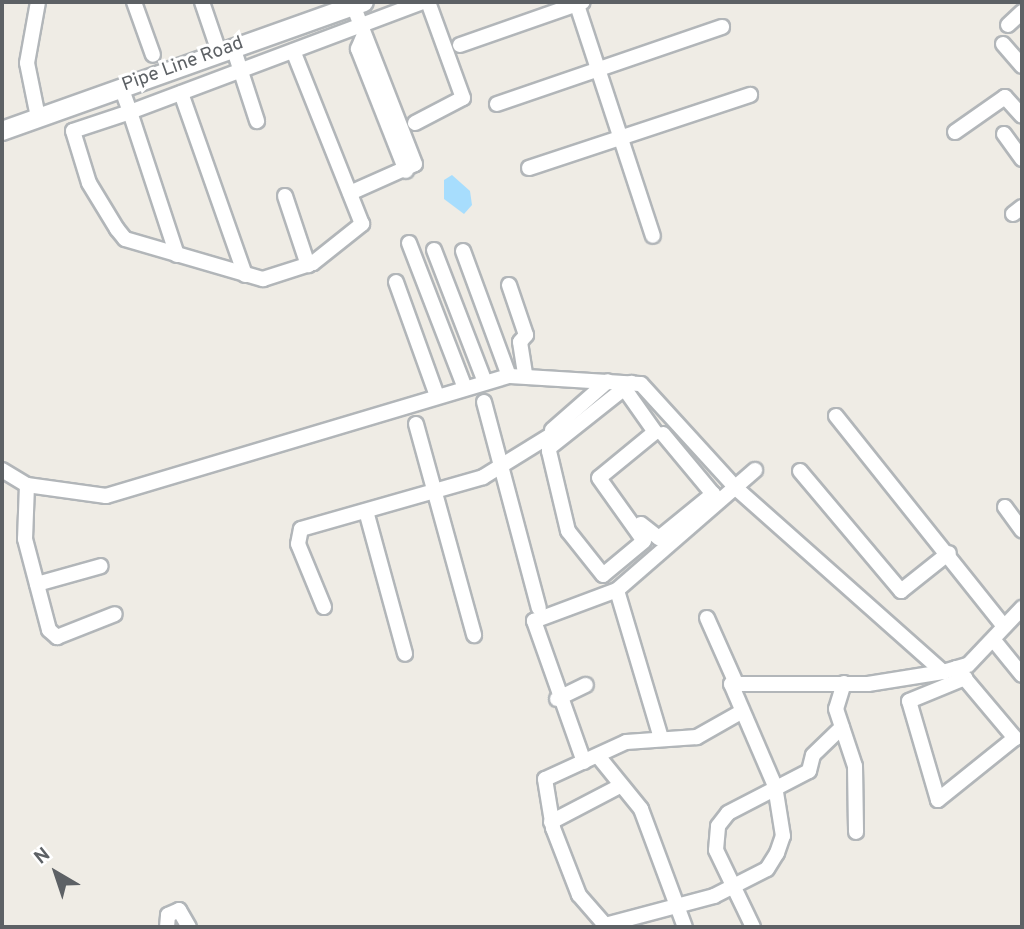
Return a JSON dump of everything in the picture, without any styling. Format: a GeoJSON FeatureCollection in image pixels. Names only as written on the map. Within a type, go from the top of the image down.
{"type":"FeatureCollection","features":[{"type":"Feature","properties":{"kind":"street"},"geometry":{"type":"LineString","coordinates":[[38,2],[27,63],[38,117]]}},
{"type":"Feature","properties":{"kind":"street"},"geometry":{"type":"LineString","coordinates":[[134,2],[153,55]]}},
{"type":"Feature","properties":{"kind":"street"},"geometry":{"type":"LineString","coordinates":[[202,2],[226,49],[241,70],[257,121]]}},
{"type":"Feature","properties":{"kind":"street"},"geometry":{"type":"LineString","coordinates":[[293,51],[362,224],[353,237],[308,264],[263,279],[125,239],[85,170],[73,131],[293,51],[361,31],[422,2]]}},
{"type":"Feature","properties":{"kind":"street"},"geometry":{"type":"LineString","coordinates":[[415,124],[463,98],[428,2]]}},
{"type":"Feature","properties":{"kind":"street"},"geometry":{"type":"LineString","coordinates":[[460,45],[579,2],[653,236]]}},
{"type":"Feature","properties":{"kind":"street"},"geometry":{"type":"LineString","coordinates":[[350,193],[406,171],[415,160],[361,31],[357,3]]}},
{"type":"Feature","properties":{"kind":"street","name":"Pipe Line Road"},"geometry":{"type":"LineString","coordinates":[[2,131],[357,3]]}},
{"type":"Feature","properties":{"kind":"street"},"geometry":{"type":"LineString","coordinates":[[1009,25],[1022,12]]}},
{"type":"Feature","properties":{"kind":"street"},"geometry":{"type":"LineString","coordinates":[[497,104],[722,27]]}},
{"type":"Feature","properties":{"kind":"street"},"geometry":{"type":"LineString","coordinates":[[1003,44],[1022,66]]}},
{"type":"Feature","properties":{"kind":"street"},"geometry":{"type":"LineString","coordinates":[[121,87],[177,255]]}},
{"type":"Feature","properties":{"kind":"street"},"geometry":{"type":"LineString","coordinates":[[181,93],[245,275]]}},
{"type":"Feature","properties":{"kind":"street"},"geometry":{"type":"LineString","coordinates":[[529,168],[750,95]]}},
{"type":"Feature","properties":{"kind":"street"},"geometry":{"type":"LineString","coordinates":[[955,132],[1004,97],[1022,117]]}},
{"type":"Feature","properties":{"kind":"street"},"geometry":{"type":"LineString","coordinates":[[1004,135],[1022,159]]}},
{"type":"Feature","properties":{"kind":"street"},"geometry":{"type":"LineString","coordinates":[[285,196],[308,264]]}},
{"type":"Feature","properties":{"kind":"street"},"geometry":{"type":"LineString","coordinates":[[409,243],[465,388]]}},
{"type":"Feature","properties":{"kind":"street"},"geometry":{"type":"LineString","coordinates":[[434,250],[485,382]]}},
{"type":"Feature","properties":{"kind":"street"},"geometry":{"type":"LineString","coordinates":[[463,251],[509,376]]}},
{"type":"Feature","properties":{"kind":"street"},"geometry":{"type":"LineString","coordinates":[[396,282],[438,396]]}},
{"type":"Feature","properties":{"kind":"street"},"geometry":{"type":"LineString","coordinates":[[509,285],[526,335],[520,342],[524,373]]}},
{"type":"Feature","properties":{"kind":"street"},"geometry":{"type":"LineString","coordinates":[[2,470],[27,485],[75,495],[138,491],[509,376],[524,373],[625,385],[677,422],[737,489],[955,673],[1015,738],[938,800],[909,701],[955,673],[996,643],[1003,625],[1022,608]]}},
{"type":"Feature","properties":{"kind":"street"},"geometry":{"type":"LineString","coordinates":[[625,385],[655,432],[599,478],[643,544],[603,575],[568,531],[549,452],[625,385]]}},
{"type":"Feature","properties":{"kind":"street"},"geometry":{"type":"LineString","coordinates":[[324,607],[297,533],[501,469],[625,385]]}},
{"type":"Feature","properties":{"kind":"street"},"geometry":{"type":"LineString","coordinates":[[484,402],[539,608]]}},
{"type":"Feature","properties":{"kind":"street"},"geometry":{"type":"LineString","coordinates":[[836,416],[949,553],[1003,625]]}},
{"type":"Feature","properties":{"kind":"street"},"geometry":{"type":"LineString","coordinates":[[677,422],[609,479],[650,537],[659,538],[737,489],[755,470]]}},
{"type":"Feature","properties":{"kind":"street"},"geometry":{"type":"LineString","coordinates":[[416,424],[432,491],[474,635]]}},
{"type":"Feature","properties":{"kind":"street"},"geometry":{"type":"LineString","coordinates":[[663,434],[716,501]]}},
{"type":"Feature","properties":{"kind":"street"},"geometry":{"type":"LineString","coordinates":[[800,471],[901,592],[949,553]]}},
{"type":"Feature","properties":{"kind":"street"},"geometry":{"type":"LineString","coordinates":[[27,485],[23,526],[49,630],[57,637],[116,614]]}},
{"type":"Feature","properties":{"kind":"street"},"geometry":{"type":"LineString","coordinates":[[685,927],[641,809],[591,759],[557,699],[534,621],[617,590],[716,501]]}},
{"type":"Feature","properties":{"kind":"street"},"geometry":{"type":"LineString","coordinates":[[1005,507],[1022,530]]}},
{"type":"Feature","properties":{"kind":"street"},"geometry":{"type":"LineString","coordinates":[[366,511],[405,654]]}},
{"type":"Feature","properties":{"kind":"street"},"geometry":{"type":"LineString","coordinates":[[37,584],[101,566]]}},
{"type":"Feature","properties":{"kind":"street"},"geometry":{"type":"LineString","coordinates":[[617,590],[661,738]]}},
{"type":"Feature","properties":{"kind":"street"},"geometry":{"type":"LineString","coordinates":[[706,618],[736,683],[741,712],[775,786],[783,836],[767,869],[733,886],[679,907],[605,925],[579,895],[551,822],[545,779],[626,742],[697,737],[741,712]]}},
{"type":"Feature","properties":{"kind":"street"},"geometry":{"type":"LineString","coordinates":[[996,643],[1022,675]]}},
{"type":"Feature","properties":{"kind":"street"},"geometry":{"type":"LineString","coordinates":[[736,683],[844,683],[955,673]]}},
{"type":"Feature","properties":{"kind":"street"},"geometry":{"type":"LineString","coordinates":[[844,683],[836,709],[855,766],[856,832]]}},
{"type":"Feature","properties":{"kind":"street"},"geometry":{"type":"LineString","coordinates":[[557,699],[586,685]]}},
{"type":"Feature","properties":{"kind":"street"},"geometry":{"type":"LineString","coordinates":[[753,927],[716,850],[718,826],[775,786],[809,771],[813,755],[842,727]]}},
{"type":"Feature","properties":{"kind":"street"},"geometry":{"type":"LineString","coordinates":[[551,822],[620,786]]}},
{"type":"Feature","properties":{"kind":"street"},"geometry":{"type":"LineString","coordinates":[[167,927],[168,915],[179,910],[189,927]]}},
{"type":"Feature","properties":{"kind":"water"},"geometry":{"type":"Polygon","coordinates":[[[452,175],[470,191],[472,205],[464,214],[444,199],[444,180],[452,175]]]}}]}
